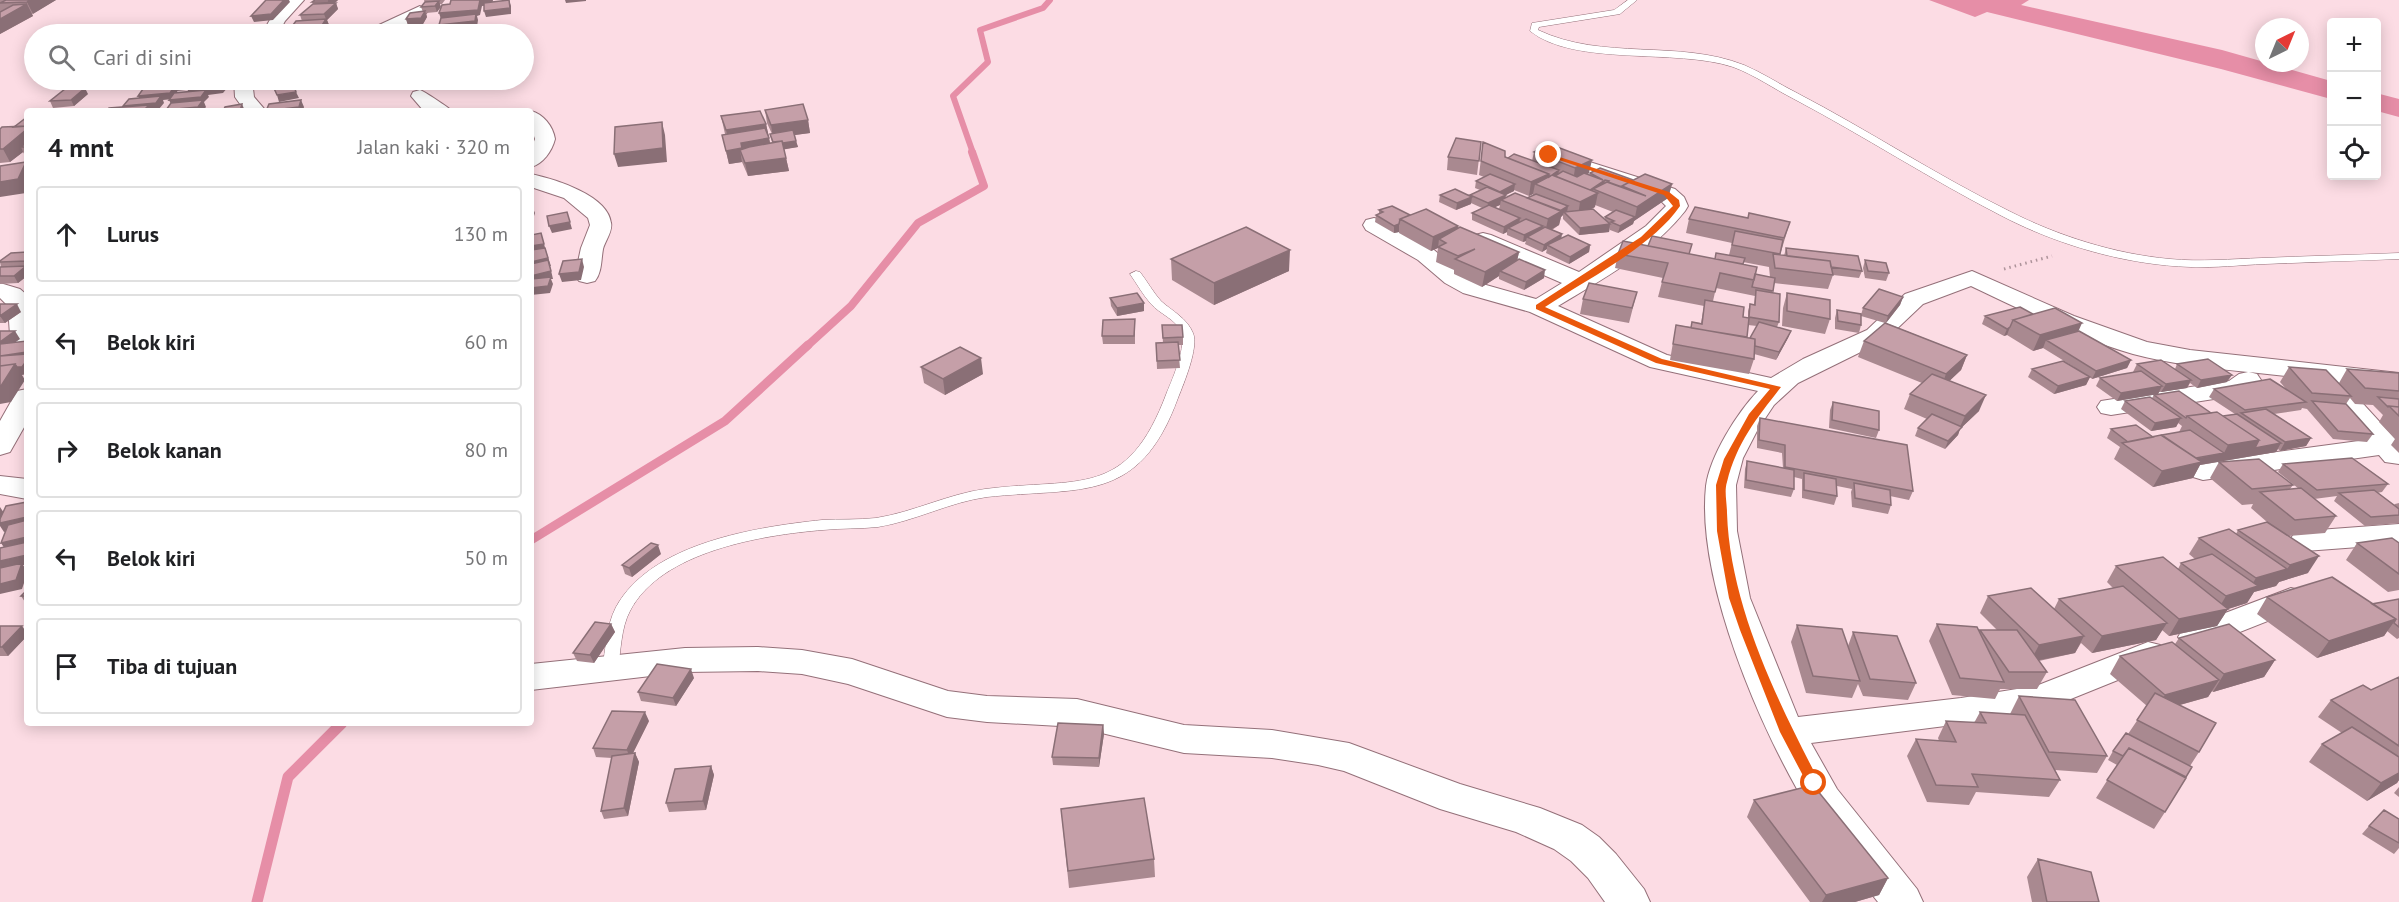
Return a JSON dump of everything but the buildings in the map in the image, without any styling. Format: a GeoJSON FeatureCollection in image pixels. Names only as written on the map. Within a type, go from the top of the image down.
{"type":"FeatureCollection","features":[{"type":"Feature","properties":{"kind":"street"},"geometry":{"type":"LineString","coordinates":[[275,24],[296,0]]}},
{"type":"Feature","properties":{"kind":"street"},"geometry":{"type":"LineString","coordinates":[[398,24],[420,11]]}},
{"type":"Feature","properties":{"kind":"street"},"geometry":{"type":"LineString","coordinates":[[242,90],[247,104],[252,108]]}},
{"type":"Feature","properties":{"kind":"street"},"geometry":{"type":"LineString","coordinates":[[420,96],[435,108]]}},
{"type":"Feature","properties":{"kind":"street"},"geometry":{"type":"LineString","coordinates":[[534,120],[544,130],[546,138],[543,148],[534,158]]}},
{"type":"Feature","properties":{"kind":"street"},"geometry":{"type":"LineString","coordinates":[[1539,307],[1644,239],[1675,210],[1676,202],[1660,191],[1549,155]]}},
{"type":"Feature","properties":{"kind":"street"},"geometry":{"type":"LineString","coordinates":[[534,181],[572,193],[598,216],[601,225],[592,248],[587,276]]}},
{"type":"Feature","properties":{"kind":"street"},"geometry":{"type":"LineString","coordinates":[[1374,225],[1426,255],[1465,285],[1539,307],[1659,361],[1776,387]]}},
{"type":"Feature","properties":{"kind":"street"},"geometry":{"type":"LineString","coordinates":[[1465,231],[1579,281]]}},
{"type":"Feature","properties":{"kind":"street"},"geometry":{"type":"LineString","coordinates":[[1902,902],[1823,800],[1786,732],[1759,668],[1734,598],[1722,531],[1720,505],[1724,472],[1737,441],[1754,414],[1776,387],[1812,364],[1876,335],[1914,299],[1972,278],[2065,321],[2141,348],[2190,358],[2399,381]]}},
{"type":"Feature","properties":{"kind":"street"},"geometry":{"type":"LineString","coordinates":[[13,288],[20,303],[24,336]]}},
{"type":"Feature","properties":{"kind":"street"},"geometry":{"type":"LineString","coordinates":[[2111,407],[2237,388],[2267,367]]}},
{"type":"Feature","properties":{"kind":"street"},"geometry":{"type":"LineString","coordinates":[[2321,372],[2393,454]]}},
{"type":"Feature","properties":{"kind":"street"},"geometry":{"type":"LineString","coordinates":[[0,446],[24,402]]}},
{"type":"Feature","properties":{"kind":"street"},"geometry":{"type":"LineString","coordinates":[[2203,471],[2393,454]]}},
{"type":"Feature","properties":{"kind":"street"},"geometry":{"type":"LineString","coordinates":[[0,485],[24,489]]}},
{"type":"Feature","properties":{"kind":"street"},"geometry":{"type":"LineString","coordinates":[[2304,541],[2399,534]]}},
{"type":"Feature","properties":{"kind":"street"},"geometry":{"type":"LineString","coordinates":[[1786,732],[1961,711],[2041,698],[2137,658],[2230,625],[2313,590]]}},
{"type":"Feature","properties":{"kind":"street"},"geometry":{"type":"LineString","coordinates":[[534,677],[702,659],[802,662],[852,672],[947,704],[987,709],[1077,713],[1184,739],[1272,744],[1318,751],[1350,758],[1454,798],[1526,819],[1568,837],[1593,858],[1629,902]]}},
{"type":"Feature","properties":{"kind":"lane"},"geometry":{"type":"LineString","coordinates":[[1633,0],[1617,12],[1535,25],[1534,31],[1545,38],[1569,45],[1594,49],[1675,53],[1734,64],[1811,104],[2007,214],[2083,244],[2127,254],[2191,264],[2399,256]]}},
{"type":"Feature","properties":{"kind":"lane"},"geometry":{"type":"LineString","coordinates":[[610,669],[623,609],[635,593],[654,576],[704,550],[732,540],[792,528],[888,521],[960,498],[1096,483],[1134,462],[1145,452],[1161,421],[1189,342],[1189,333],[1184,326],[1158,304],[1136,274]]}},
{"type":"Feature","properties":{"kind":"path"},"geometry":{"type":"LineString","coordinates":[[1972,278],[2059,254]]}},
{"type":"Feature","properties":{"kind":"shaded area"},"geometry":{"type":"Polygon","coordinates":[[[1929,0],[2029,0],[2021,5],[2255,59],[2255,72],[2299,72],[2327,80],[2327,98],[2221,69],[1987,12],[1975,17],[1929,0]]]}},
{"type":"Feature","properties":{"kind":"shaded area"},"geometry":{"type":"Polygon","coordinates":[[[2381,94],[2399,99],[2399,117],[2381,112],[2381,94]]]}},
{"type":"Feature","properties":{"kind":"waterway"},"geometry":{"type":"LineString","coordinates":[[973,153],[953,96],[988,62],[980,30],[1043,8],[1050,0]]}},
{"type":"Feature","properties":{"kind":"waterway"},"geometry":{"type":"LineString","coordinates":[[806,347],[851,306],[918,223],[984,186],[972,152]]}},
{"type":"Feature","properties":{"kind":"waterway"},"geometry":{"type":"LineString","coordinates":[[534,538],[725,421],[808,345]]}},
{"type":"Feature","properties":{"kind":"waterway"},"geometry":{"type":"LineString","coordinates":[[257,902],[288,777],[339,726]]}},
{"type":"Feature","properties":{"kind":"route"},"geometry":{"type":"LineString","coordinates":[[1549,155],[1667,194],[1672,197],[1677,206],[1644,239],[1539,307],[1659,361],[1776,387],[1744,429],[1724,472],[1720,505],[1722,531],[1734,598],[1745,630],[1786,732],[1814,783]]}}]}
